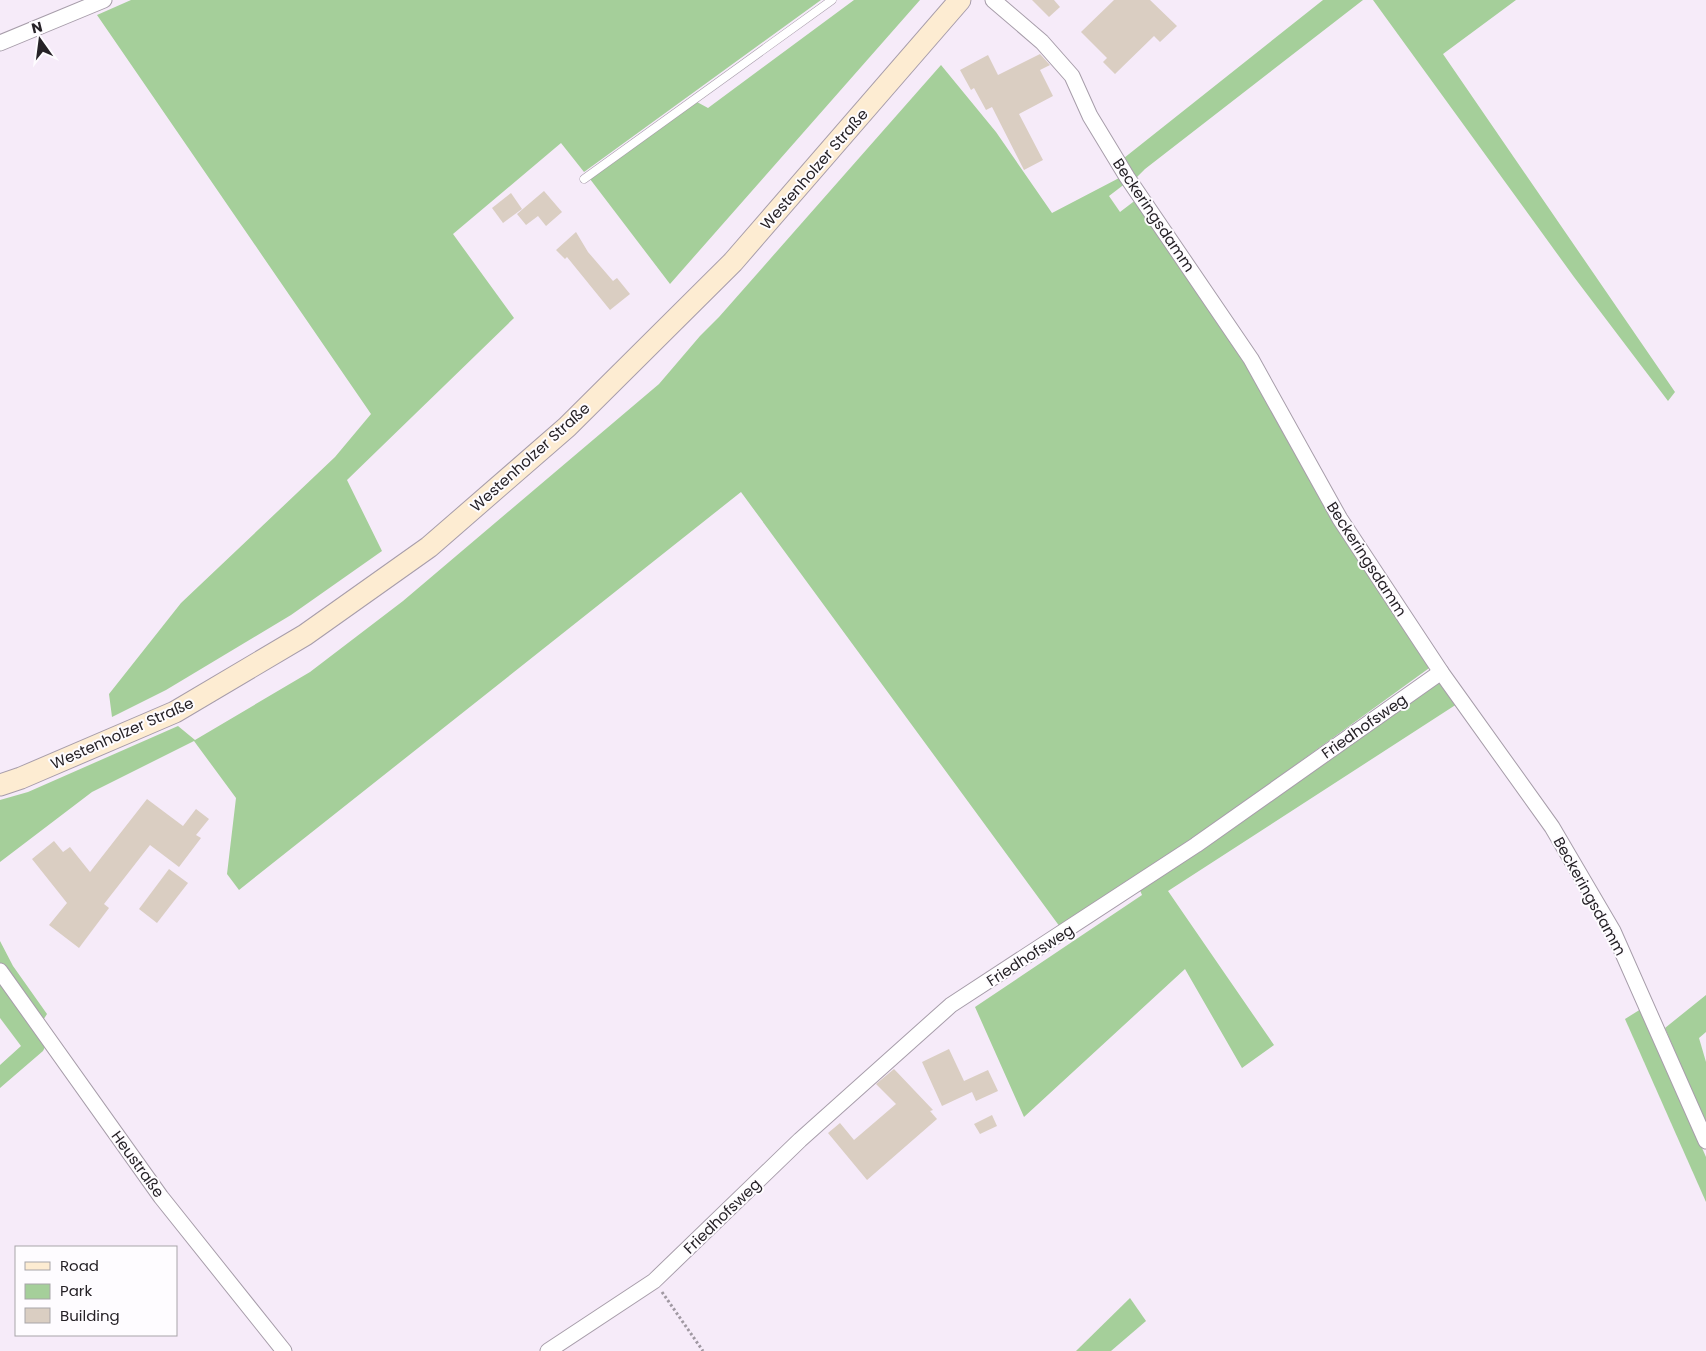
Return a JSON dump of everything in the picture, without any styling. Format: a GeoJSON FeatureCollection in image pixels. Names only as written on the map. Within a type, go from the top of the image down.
{"type":"FeatureCollection","features":[{"type":"Feature","properties":{"kind":"main road","name":"Westenholzer Straße"},"geometry":{"type":"LineString","coordinates":[[0,785],[175,712],[305,635],[429,547],[567,427],[733,262],[960,0]]}},
{"type":"Feature","properties":{"kind":"street"},"geometry":{"type":"LineString","coordinates":[[0,43],[104,0]]}},
{"type":"Feature","properties":{"kind":"street","name":"Beckeringsdamm"},"geometry":{"type":"LineString","coordinates":[[993,0],[1042,42],[1072,76],[1090,116],[1127,177],[1251,359],[1340,519],[1441,672],[1552,827],[1613,931],[1706,1141]]}},
{"type":"Feature","properties":{"kind":"street","name":"Friedhofsweg"},"geometry":{"type":"LineString","coordinates":[[548,1351],[654,1281],[800,1140],[951,1005],[1196,845],[1441,672]]}},
{"type":"Feature","properties":{"kind":"street","name":"Heustraße"},"geometry":{"type":"LineString","coordinates":[[0,971],[161,1197],[284,1351]]}},
{"type":"Feature","properties":{"kind":"lane"},"geometry":{"type":"LineString","coordinates":[[584,179],[832,0]]}},
{"type":"Feature","properties":{"kind":"path"},"geometry":{"type":"LineString","coordinates":[[654,1281],[703,1351]]}},
{"type":"Feature","properties":{"kind":"green space"},"geometry":{"type":"Polygon","coordinates":[[[131,0],[821,0],[584,172],[561,143],[453,234],[514,318],[347,480],[382,551],[291,615],[166,690],[112,717],[109,694],[181,603],[335,457],[371,414],[97,15],[131,0]]]}},
{"type":"Feature","properties":{"kind":"green space"},"geometry":{"type":"Polygon","coordinates":[[[854,0],[920,0],[670,284],[590,179],[697,102],[708,108],[854,0]]]}},
{"type":"Feature","properties":{"kind":"green space"},"geometry":{"type":"Polygon","coordinates":[[[1323,0],[1363,0],[1145,169],[1136,178],[1124,158],[1323,0]]]}},
{"type":"Feature","properties":{"kind":"green space"},"geometry":{"type":"Polygon","coordinates":[[[1373,0],[1516,0],[1443,54],[1675,392],[1668,401],[1574,277],[1373,0]]]}},
{"type":"Feature","properties":{"kind":"green space"},"geometry":{"type":"Polygon","coordinates":[[[941,65],[996,132],[1052,213],[1121,177],[1126,183],[1109,196],[1120,212],[1137,199],[1216,316],[1432,666],[1192,840],[1060,927],[741,492],[239,890],[227,874],[236,798],[194,741],[92,792],[0,862],[0,800],[28,792],[178,726],[195,740],[310,672],[403,601],[659,384],[941,65]]]}},
{"type":"Feature","properties":{"kind":"green space"},"geometry":{"type":"Polygon","coordinates":[[[1439,677],[1457,704],[1168,891],[1274,1045],[1242,1068],[1185,969],[1024,1117],[975,1007],[1142,895],[1139,888],[1439,677]]]}},
{"type":"Feature","properties":{"kind":"green space"},"geometry":{"type":"Polygon","coordinates":[[[0,941],[13,966],[47,1014],[36,1031],[46,1045],[43,1051],[0,1088],[0,1065],[21,1046],[0,1018],[0,941]]]}},
{"type":"Feature","properties":{"kind":"green space"},"geometry":{"type":"Polygon","coordinates":[[[1706,995],[1706,1032],[1699,1038],[1706,1062],[1706,1125],[1665,1028],[1706,995]]]}},
{"type":"Feature","properties":{"kind":"green space"},"geometry":{"type":"Polygon","coordinates":[[[1641,1009],[1706,1157],[1706,1202],[1625,1019],[1641,1009]]]}},
{"type":"Feature","properties":{"kind":"green space"},"geometry":{"type":"Polygon","coordinates":[[[1130,1298],[1146,1321],[1111,1351],[1076,1351],[1130,1298]]]}},
{"type":"Feature","properties":{"kind":"building"},"geometry":{"type":"Polygon","coordinates":[[[1032,0],[1054,0],[1060,7],[1049,17],[1032,0]]]}},
{"type":"Feature","properties":{"kind":"building"},"geometry":{"type":"Polygon","coordinates":[[[1114,0],[1150,0],[1177,26],[1160,42],[1154,36],[1115,74],[1103,62],[1107,58],[1081,32],[1114,0]]]}},
{"type":"Feature","properties":{"kind":"building"},"geometry":{"type":"Polygon","coordinates":[[[1040,54],[1050,65],[1040,70],[1053,96],[1019,114],[1043,160],[1024,170],[992,107],[986,110],[974,88],[971,90],[960,70],[988,55],[998,75],[1040,54]]]}},
{"type":"Feature","properties":{"kind":"building"},"geometry":{"type":"Polygon","coordinates":[[[544,191],[562,212],[546,226],[538,216],[526,225],[517,214],[544,191]]]}},
{"type":"Feature","properties":{"kind":"building"},"geometry":{"type":"Polygon","coordinates":[[[511,193],[522,209],[503,223],[492,208],[511,193]]]}},
{"type":"Feature","properties":{"kind":"building"},"geometry":{"type":"Polygon","coordinates":[[[576,232],[588,252],[613,281],[617,278],[630,294],[610,310],[567,257],[565,259],[556,250],[576,232]]]}},
{"type":"Feature","properties":{"kind":"building"},"geometry":{"type":"Polygon","coordinates":[[[147,799],[183,826],[196,809],[209,819],[196,835],[201,838],[179,867],[150,845],[104,904],[109,908],[79,948],[49,925],[67,903],[32,859],[54,841],[63,852],[70,847],[90,872],[147,799]]]}},
{"type":"Feature","properties":{"kind":"building"},"geometry":{"type":"Polygon","coordinates":[[[169,869],[188,883],[157,923],[139,909],[169,869]]]}},
{"type":"Feature","properties":{"kind":"building"},"geometry":{"type":"Polygon","coordinates":[[[949,1049],[964,1081],[988,1070],[998,1091],[976,1101],[972,1092],[942,1106],[922,1062],[949,1049]]]}},
{"type":"Feature","properties":{"kind":"building"},"geometry":{"type":"Polygon","coordinates":[[[894,1069],[933,1110],[930,1111],[937,1119],[867,1180],[828,1133],[840,1123],[854,1140],[896,1104],[876,1084],[894,1069]]]}},
{"type":"Feature","properties":{"kind":"building"},"geometry":{"type":"Polygon","coordinates":[[[992,1115],[997,1126],[980,1134],[974,1124],[992,1115]]]}}]}
